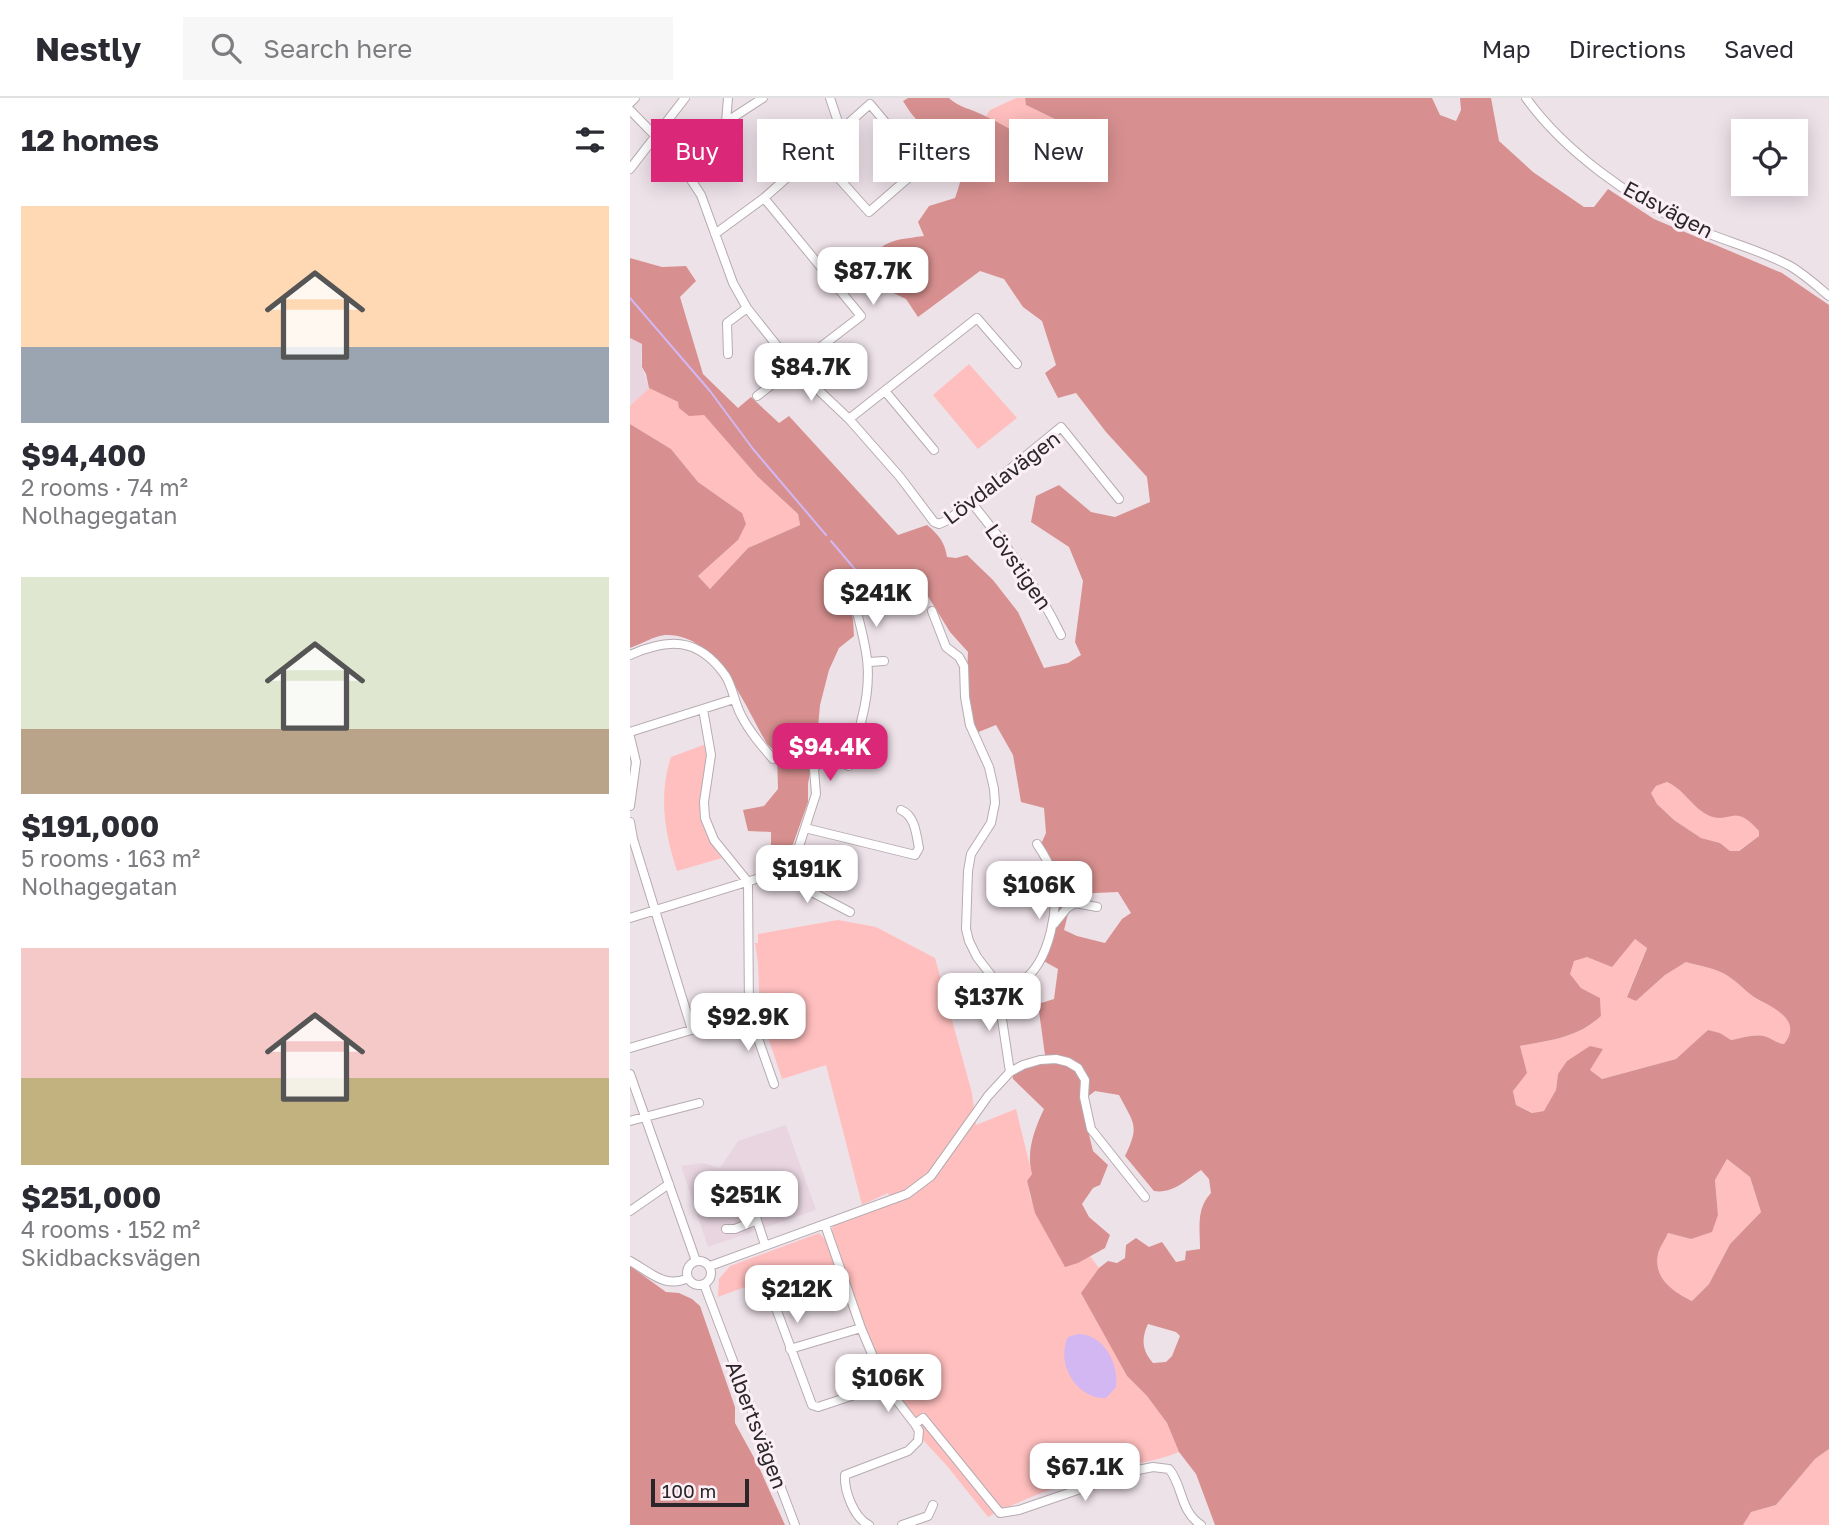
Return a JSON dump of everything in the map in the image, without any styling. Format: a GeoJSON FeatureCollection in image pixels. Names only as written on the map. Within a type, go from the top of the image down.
{"type":"FeatureCollection","features":[{"type":"Feature","properties":{"kind":"street"},"geometry":{"type":"LineString","coordinates":[[630,103],[635,98]]}},
{"type":"Feature","properties":{"kind":"street"},"geometry":{"type":"LineString","coordinates":[[669,119],[685,98]]}},
{"type":"Feature","properties":{"kind":"street"},"geometry":{"type":"LineString","coordinates":[[726,119],[728,98]]}},
{"type":"Feature","properties":{"kind":"street"},"geometry":{"type":"LineString","coordinates":[[731,119],[763,98]]}},
{"type":"Feature","properties":{"kind":"street"},"geometry":{"type":"LineString","coordinates":[[830,98],[837,119]]}},
{"type":"Feature","properties":{"kind":"street","name":"Edsvägen"},"geometry":{"type":"LineString","coordinates":[[1525,98],[1559,138],[1634,195],[1690,226],[1791,267],[1829,296]]}},
{"type":"Feature","properties":{"kind":"street"},"geometry":{"type":"LineString","coordinates":[[842,182],[869,212],[922,166],[870,104],[854,119]]}},
{"type":"Feature","properties":{"kind":"street"},"geometry":{"type":"LineString","coordinates":[[630,110],[651,130]]}},
{"type":"Feature","properties":{"kind":"street"},"geometry":{"type":"LineString","coordinates":[[630,169],[651,142]]}},
{"type":"Feature","properties":{"kind":"street"},"geometry":{"type":"LineString","coordinates":[[692,182],[701,195],[733,284],[747,308],[793,366],[849,419],[977,318],[1017,364]]}},
{"type":"Feature","properties":{"kind":"street"},"geometry":{"type":"LineString","coordinates":[[715,234],[783,182]]}},
{"type":"Feature","properties":{"kind":"street"},"geometry":{"type":"LineString","coordinates":[[757,396],[861,316],[764,198]]}},
{"type":"Feature","properties":{"kind":"street"},"geometry":{"type":"LineString","coordinates":[[727,354],[727,323],[747,308]]}},
{"type":"Feature","properties":{"kind":"street"},"geometry":{"type":"LineString","coordinates":[[885,391],[934,450]]}},
{"type":"Feature","properties":{"kind":"street","name":"Lövdalavägen"},"geometry":{"type":"LineString","coordinates":[[849,419],[900,477],[936,524],[948,520],[1061,427],[1119,499]]}},
{"type":"Feature","properties":{"kind":"street","name":"Lövstigen"},"geometry":{"type":"LineString","coordinates":[[971,502],[1020,563],[1043,597],[1061,635]]}},
{"type":"Feature","properties":{"kind":"street"},"geometry":{"type":"LineString","coordinates":[[850,912],[804,888],[792,869],[816,789],[814,769],[820,762],[841,756],[852,746],[864,712],[869,662],[854,601]]}},
{"type":"Feature","properties":{"kind":"street"},"geometry":{"type":"LineString","coordinates":[[932,611],[946,647],[959,657],[964,666],[965,697],[970,725],[989,767],[994,789],[995,803],[991,823],[971,854],[966,929],[977,957],[1000,987],[1000,1006],[1010,1072]]}},
{"type":"Feature","properties":{"kind":"street"},"geometry":{"type":"LineString","coordinates":[[630,655],[659,643],[672,642],[687,646],[703,655],[724,674],[743,718],[773,759]]}},
{"type":"Feature","properties":{"kind":"street"},"geometry":{"type":"LineString","coordinates":[[869,662],[884,661]]}},
{"type":"Feature","properties":{"kind":"street"},"geometry":{"type":"LineString","coordinates":[[630,732],[734,699]]}},
{"type":"Feature","properties":{"kind":"street"},"geometry":{"type":"LineString","coordinates":[[704,709],[711,755],[704,802],[706,824],[713,840],[748,882],[749,1013],[774,1084]]}},
{"type":"Feature","properties":{"kind":"street"},"geometry":{"type":"LineString","coordinates":[[630,737],[636,762],[630,806]]}},
{"type":"Feature","properties":{"kind":"street"},"geometry":{"type":"LineString","coordinates":[[831,760],[849,766],[854,750],[852,746]]}},
{"type":"Feature","properties":{"kind":"street"},"geometry":{"type":"LineString","coordinates":[[805,828],[915,855],[919,848],[912,821],[907,813],[901,810]]}},
{"type":"Feature","properties":{"kind":"street"},"geometry":{"type":"LineString","coordinates":[[630,821],[692,1030]]}},
{"type":"Feature","properties":{"kind":"street"},"geometry":{"type":"LineString","coordinates":[[1000,987],[1019,984],[1025,979],[1045,950],[1053,926],[1055,889],[1052,872],[1037,844]]}},
{"type":"Feature","properties":{"kind":"street"},"geometry":{"type":"LineString","coordinates":[[630,918],[792,869]]}},
{"type":"Feature","properties":{"kind":"street"},"geometry":{"type":"LineString","coordinates":[[1053,926],[1067,908],[1075,903],[1082,902],[1097,907]]}},
{"type":"Feature","properties":{"kind":"street"},"geometry":{"type":"LineString","coordinates":[[630,1048],[749,1013]]}},
{"type":"Feature","properties":{"kind":"street"},"geometry":{"type":"LineString","coordinates":[[710,1266],[907,1194],[931,1176],[988,1096],[1010,1072],[1040,1060],[1068,1062],[1078,1068],[1085,1080],[1084,1097],[1091,1129],[1145,1197]]}},
{"type":"Feature","properties":{"kind":"street"},"geometry":{"type":"LineString","coordinates":[[630,1074],[696,1261]]}},
{"type":"Feature","properties":{"kind":"street"},"geometry":{"type":"LineString","coordinates":[[630,1121],[699,1103]]}},
{"type":"Feature","properties":{"kind":"street"},"geometry":{"type":"LineString","coordinates":[[630,1211],[669,1184]]}},
{"type":"Feature","properties":{"kind":"street"},"geometry":{"type":"LineString","coordinates":[[753,1208],[765,1245]]}},
{"type":"Feature","properties":{"kind":"street"},"geometry":{"type":"LineString","coordinates":[[726,1229],[757,1220]]}},
{"type":"Feature","properties":{"kind":"street"},"geometry":{"type":"LineString","coordinates":[[825,1225],[861,1328],[885,1385],[919,1431],[918,1441],[908,1451],[845,1475],[857,1516],[869,1525]]}},
{"type":"Feature","properties":{"kind":"street"},"geometry":{"type":"LineString","coordinates":[[630,1261],[665,1282],[677,1283],[688,1278]]}},
{"type":"Feature","properties":{"kind":"street"},"geometry":{"type":"LineString","coordinates":[[696,1261],[710,1266],[711,1276],[704,1284],[695,1285],[688,1278],[688,1267],[696,1261]]}},
{"type":"Feature","properties":{"kind":"street","name":"Albertsvägen"},"geometry":{"type":"LineString","coordinates":[[704,1284],[795,1525]]}},
{"type":"Feature","properties":{"kind":"street"},"geometry":{"type":"LineString","coordinates":[[777,1311],[812,1405],[818,1407],[885,1385]]}},
{"type":"Feature","properties":{"kind":"street"},"geometry":{"type":"LineString","coordinates":[[790,1349],[861,1328]]}},
{"type":"Feature","properties":{"kind":"street"},"geometry":{"type":"LineString","coordinates":[[915,1424],[923,1418],[1000,1513],[1019,1510],[1133,1471],[1153,1467],[1169,1469],[1173,1473],[1181,1499],[1201,1525]]}},
{"type":"Feature","properties":{"kind":"street"},"geometry":{"type":"LineString","coordinates":[[902,1525],[928,1516],[933,1505]]}},
{"type":"Feature","properties":{"kind":"shaded area"},"geometry":{"type":"Polygon","coordinates":[[[908,98],[949,98],[956,104],[990,119],[916,119],[903,101],[908,98]]]}},
{"type":"Feature","properties":{"kind":"shaded area"},"geometry":{"type":"Polygon","coordinates":[[[1016,98],[1025,98],[1026,105],[1055,119],[1009,119],[1009,129],[986,116],[990,110],[1016,98]]]}},
{"type":"Feature","properties":{"kind":"shaded area"},"geometry":{"type":"Polygon","coordinates":[[[1025,98],[1432,98],[1440,115],[1456,121],[1461,110],[1460,98],[1491,98],[1499,141],[1533,172],[1584,207],[1594,207],[1608,189],[1654,219],[1782,273],[1829,305],[1829,1449],[1815,1459],[1776,1505],[1751,1512],[1743,1525],[1215,1525],[1196,1474],[1179,1452],[1167,1423],[1147,1396],[1127,1376],[1081,1293],[1099,1268],[1108,1261],[1117,1263],[1125,1258],[1126,1245],[1136,1238],[1149,1247],[1162,1242],[1176,1262],[1185,1260],[1186,1251],[1200,1249],[1200,1219],[1203,1205],[1211,1193],[1209,1179],[1201,1170],[1173,1188],[1154,1191],[1125,1156],[1134,1131],[1119,1095],[1095,1091],[1081,1102],[1093,1151],[1108,1165],[1100,1185],[1093,1188],[1082,1204],[1089,1217],[1110,1235],[1105,1248],[1065,1267],[1035,1213],[1027,1181],[1032,1174],[1032,1141],[1044,1109],[1013,1079],[1011,1067],[1045,1055],[1038,1004],[1054,999],[1058,969],[1040,959],[1058,887],[1041,844],[1046,833],[1044,808],[1021,802],[1013,755],[996,725],[976,733],[966,699],[968,652],[950,632],[924,590],[907,589],[899,596],[893,611],[885,598],[861,592],[849,602],[854,636],[839,648],[829,670],[820,705],[820,745],[812,762],[808,802],[786,864],[780,864],[771,858],[771,832],[748,831],[743,810],[764,806],[778,789],[777,753],[767,744],[727,674],[700,646],[683,637],[665,635],[630,648],[630,424],[671,449],[698,482],[742,513],[746,524],[738,540],[698,576],[710,589],[748,548],[800,525],[798,514],[758,477],[704,415],[689,416],[679,408],[678,402],[649,388],[642,367],[642,344],[630,338],[630,258],[662,267],[686,266],[696,281],[680,297],[703,374],[738,408],[751,397],[779,423],[789,416],[898,535],[927,525],[945,547],[947,557],[967,555],[993,580],[1018,612],[1044,668],[1068,663],[1081,655],[1075,642],[1083,581],[1069,547],[1031,522],[1036,496],[1059,485],[1091,512],[1115,517],[1150,502],[1147,477],[1106,432],[1076,393],[1058,398],[1045,373],[1056,365],[1042,321],[1023,307],[1004,279],[980,271],[918,317],[906,299],[883,288],[868,269],[872,259],[883,246],[897,240],[924,236],[918,222],[929,206],[955,198],[960,183],[995,182],[995,121],[1009,129],[1009,182],[1108,182],[1108,119],[1055,119],[1026,105],[1025,98]],[[1667,782],[1656,786],[1651,793],[1657,804],[1674,820],[1701,838],[1720,843],[1730,851],[1739,851],[1759,836],[1759,831],[1743,818],[1717,818],[1704,813],[1667,782]],[[1118,892],[1073,894],[1064,930],[1105,943],[1122,919],[1131,913],[1118,892]],[[1635,939],[1612,967],[1587,957],[1574,961],[1570,974],[1581,988],[1600,998],[1601,1016],[1573,1034],[1520,1046],[1527,1073],[1513,1091],[1516,1105],[1532,1113],[1544,1111],[1556,1090],[1558,1074],[1567,1061],[1590,1046],[1603,1049],[1590,1070],[1602,1079],[1676,1059],[1708,1030],[1731,1040],[1758,1035],[1784,1044],[1790,1028],[1783,1015],[1718,971],[1686,962],[1665,975],[1636,1001],[1627,997],[1647,948],[1635,939]],[[1727,1159],[1715,1180],[1718,1215],[1712,1232],[1691,1239],[1668,1233],[1659,1252],[1657,1263],[1666,1284],[1692,1301],[1709,1284],[1730,1244],[1761,1212],[1750,1177],[1727,1159]],[[1148,1324],[1144,1345],[1149,1358],[1153,1363],[1166,1362],[1172,1356],[1180,1336],[1176,1332],[1148,1324]]]}},
{"type":"Feature","properties":{"kind":"shaded area"},"geometry":{"type":"Polygon","coordinates":[[[630,338],[642,344],[641,363],[649,388],[630,406],[630,338]]]}},
{"type":"Feature","properties":{"kind":"shaded area"},"geometry":{"type":"Polygon","coordinates":[[[969,364],[1017,418],[978,449],[933,395],[969,364]]]}},
{"type":"Feature","properties":{"kind":"shaded area"},"geometry":{"type":"Polygon","coordinates":[[[649,388],[704,415],[758,477],[798,514],[800,525],[748,548],[710,589],[698,576],[738,540],[742,513],[698,482],[671,449],[630,424],[630,406],[649,388]]]}},
{"type":"Feature","properties":{"kind":"shaded area"},"geometry":{"type":"Polygon","coordinates":[[[706,744],[701,814],[710,841],[722,858],[677,871],[665,815],[667,772],[671,757],[706,744]]]}},
{"type":"Feature","properties":{"kind":"shaded area"},"geometry":{"type":"Polygon","coordinates":[[[1667,782],[1702,811],[1737,814],[1748,819],[1759,831],[1759,836],[1738,851],[1730,851],[1720,843],[1701,838],[1674,820],[1657,804],[1651,793],[1656,786],[1667,782]]]}},
{"type":"Feature","properties":{"kind":"shaded area"},"geometry":{"type":"Polygon","coordinates":[[[838,920],[876,927],[935,958],[972,1093],[976,1125],[1016,1109],[1032,1174],[1027,1181],[1031,1200],[1078,1263],[1090,1256],[1099,1268],[1082,1294],[1127,1376],[1147,1396],[1167,1423],[1179,1452],[1071,1483],[988,1517],[923,1440],[922,1428],[909,1413],[888,1379],[872,1347],[832,1230],[833,1225],[892,1204],[888,1193],[862,1205],[826,1065],[782,1079],[760,1013],[755,943],[758,943],[758,934],[838,920]]]}},
{"type":"Feature","properties":{"kind":"shaded area"},"geometry":{"type":"Polygon","coordinates":[[[1635,939],[1647,947],[1627,996],[1636,1001],[1665,975],[1686,962],[1713,969],[1732,978],[1754,997],[1783,1015],[1790,1028],[1784,1044],[1758,1035],[1731,1040],[1720,1033],[1708,1031],[1676,1059],[1602,1079],[1590,1070],[1558,1074],[1556,1090],[1545,1111],[1533,1113],[1516,1105],[1513,1091],[1526,1073],[1520,1046],[1573,1034],[1601,1016],[1600,998],[1581,988],[1569,974],[1574,961],[1635,939]]]}},
{"type":"Feature","properties":{"kind":"shaded area"},"geometry":{"type":"Polygon","coordinates":[[[786,1125],[816,1210],[708,1247],[681,1166],[703,1163],[720,1168],[738,1141],[786,1125]]]}},
{"type":"Feature","properties":{"kind":"shaded area"},"geometry":{"type":"Polygon","coordinates":[[[1727,1159],[1750,1177],[1761,1212],[1730,1244],[1709,1284],[1692,1301],[1666,1284],[1657,1263],[1659,1251],[1668,1233],[1691,1239],[1718,1215],[1715,1180],[1727,1159]]]}},
{"type":"Feature","properties":{"kind":"shaded area"},"geometry":{"type":"Polygon","coordinates":[[[819,1233],[832,1253],[846,1294],[808,1306],[793,1265],[759,1274],[761,1281],[718,1297],[719,1279],[730,1266],[819,1233]]]}},
{"type":"Feature","properties":{"kind":"shaded area"},"geometry":{"type":"Polygon","coordinates":[[[630,1266],[666,1292],[679,1293],[700,1306],[735,1407],[735,1423],[758,1465],[785,1525],[630,1525],[630,1266]]]}},
{"type":"Feature","properties":{"kind":"shaded area"},"geometry":{"type":"Polygon","coordinates":[[[1078,1334],[1095,1339],[1112,1360],[1116,1387],[1106,1398],[1086,1393],[1071,1378],[1064,1358],[1065,1347],[1068,1337],[1078,1334]]]}},
{"type":"Feature","properties":{"kind":"shaded area"},"geometry":{"type":"Polygon","coordinates":[[[1829,1449],[1829,1525],[1743,1525],[1750,1512],[1776,1505],[1815,1459],[1829,1449]]]}},
{"type":"Feature","properties":{"kind":"waterway"},"geometry":{"type":"LineString","coordinates":[[630,298],[710,391],[753,449],[826,535]]}},
{"type":"Feature","properties":{"kind":"waterway"},"geometry":{"type":"LineString","coordinates":[[831,541],[881,600]]}}]}
